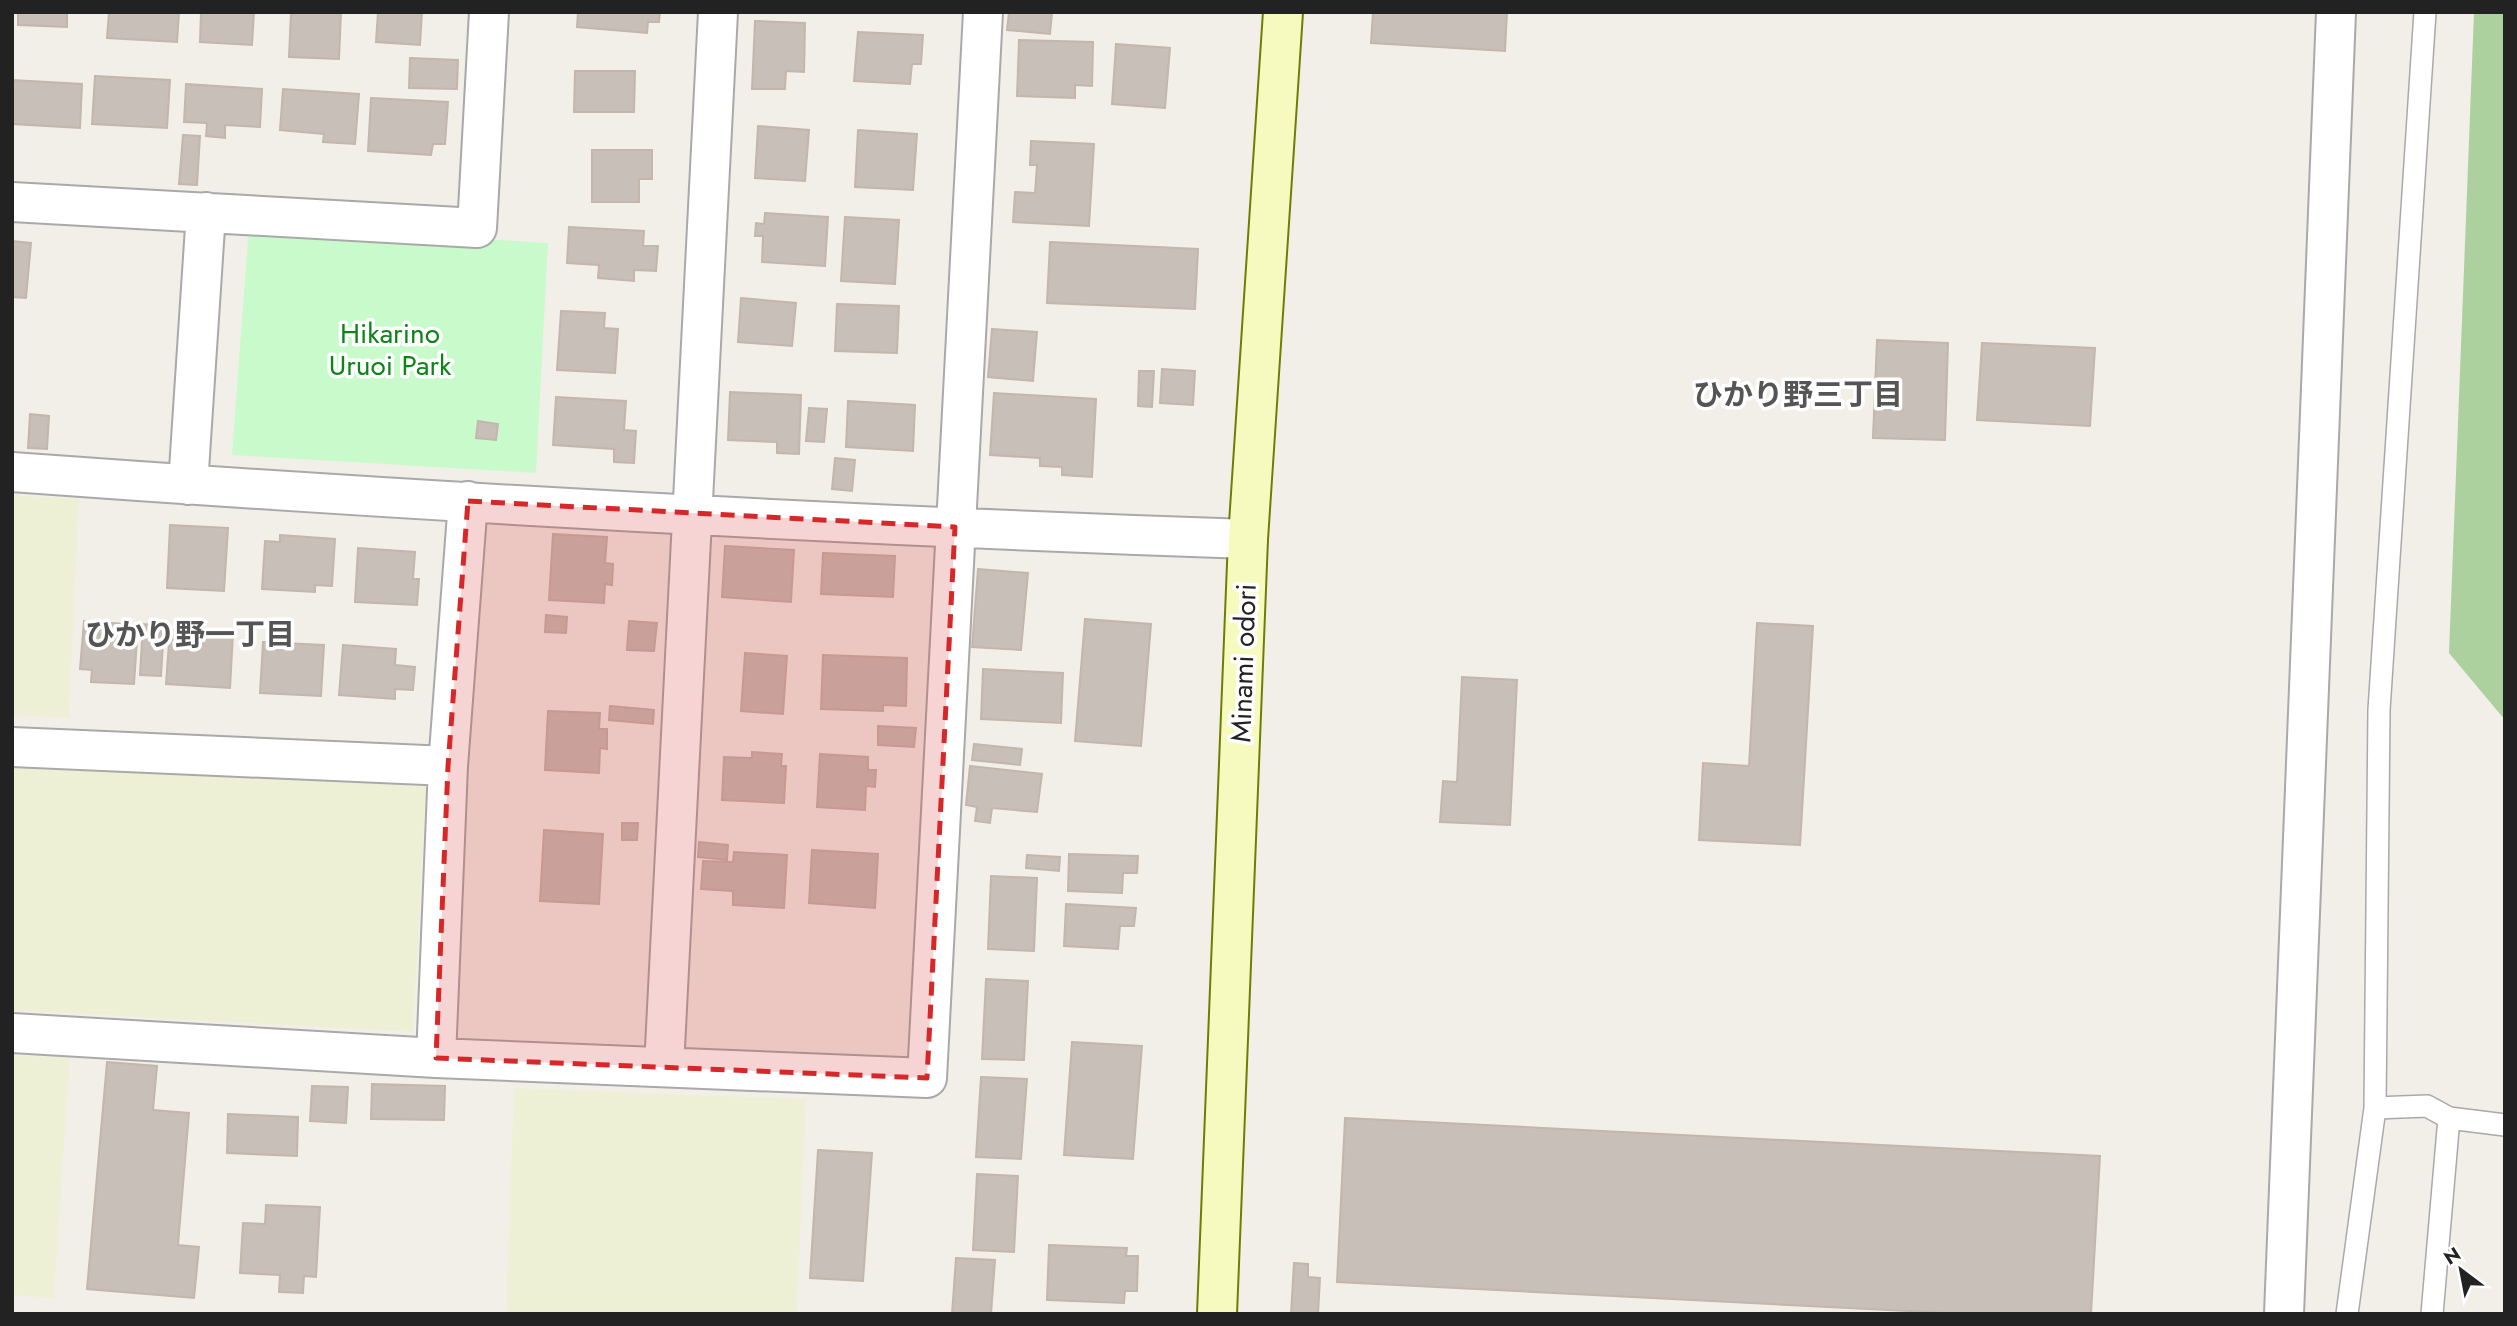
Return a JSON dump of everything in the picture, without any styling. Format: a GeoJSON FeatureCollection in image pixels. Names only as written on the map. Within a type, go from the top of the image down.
{"type":"FeatureCollection","features":[{"type":"Feature","properties":{"kind":"street"},"geometry":{"type":"LineString","coordinates":[[12,202],[477,228],[489,12]]}},
{"type":"Feature","properties":{"kind":"street"},"geometry":{"type":"LineString","coordinates":[[664,1067],[718,12]]}},
{"type":"Feature","properties":{"kind":"street"},"geometry":{"type":"LineString","coordinates":[[12,1033],[436,1058],[927,1078],[983,12]]}},
{"type":"Feature","properties":{"kind":"street","name":"Minami odori"},"geometry":{"type":"LineString","coordinates":[[1217,1314],[1248,538],[1283,12]]}},
{"type":"Feature","properties":{"kind":"street"},"geometry":{"type":"LineString","coordinates":[[2284,1314],[2336,12]]}},
{"type":"Feature","properties":{"kind":"street"},"geometry":{"type":"LineString","coordinates":[[188,485],[206,212]]}},
{"type":"Feature","properties":{"kind":"street"},"geometry":{"type":"LineString","coordinates":[[12,472],[694,515],[1248,538]]}},
{"type":"Feature","properties":{"kind":"street"},"geometry":{"type":"LineString","coordinates":[[436,1058],[448,766],[468,501]]}},
{"type":"Feature","properties":{"kind":"street"},"geometry":{"type":"LineString","coordinates":[[12,747],[448,766]]}},
{"type":"Feature","properties":{"kind":"lane"},"geometry":{"type":"LineString","coordinates":[[2347,1314],[2375,1108],[2379,710],[2425,12]]}},
{"type":"Feature","properties":{"kind":"lane"},"geometry":{"type":"LineString","coordinates":[[2375,1108],[2427,1106],[2449,1118],[2505,1125]]}},
{"type":"Feature","properties":{"kind":"lane"},"geometry":{"type":"LineString","coordinates":[[2432,1314],[2449,1118]]}},
{"type":"Feature","properties":{"kind":"highlighted area"},"geometry":{"type":"Polygon","coordinates":[[[468,501],[955,527],[927,1078],[436,1058],[448,766],[468,501]]]}},
{"type":"Feature","properties":{"kind":"green space"},"geometry":{"type":"Polygon","coordinates":[[[2474,12],[2505,12],[2505,720],[2449,653],[2474,12]]]}},
{"type":"Feature","properties":{"kind":"green space","name":"Hikarino Uruoi Park"},"geometry":{"type":"Polygon","coordinates":[[[249,225],[548,243],[536,473],[232,455],[249,225]]]}},
{"type":"Feature","properties":{"kind":"green space"},"geometry":{"type":"Polygon","coordinates":[[[12,495],[79,499],[69,718],[12,715],[12,495]]]}},
{"type":"Feature","properties":{"kind":"green space"},"geometry":{"type":"Polygon","coordinates":[[[12,766],[426,786],[413,1032],[12,1010],[12,766]]]}},
{"type":"Feature","properties":{"kind":"green space"},"geometry":{"type":"Polygon","coordinates":[[[12,1055],[70,1058],[54,1298],[12,1295],[12,1055]]]}},
{"type":"Feature","properties":{"kind":"green space"},"geometry":{"type":"Polygon","coordinates":[[[514,1088],[806,1099],[797,1314],[506,1314],[514,1088]]]}},
{"type":"Feature","properties":{"kind":"building"},"geometry":{"type":"Polygon","coordinates":[[[18,12],[67,12],[67,27],[18,25],[18,12]]]}},
{"type":"Feature","properties":{"kind":"building"},"geometry":{"type":"Polygon","coordinates":[[[109,12],[179,12],[177,42],[107,38],[109,12]]]}},
{"type":"Feature","properties":{"kind":"building"},"geometry":{"type":"Polygon","coordinates":[[[201,12],[254,12],[252,45],[200,42],[201,12]]]}},
{"type":"Feature","properties":{"kind":"building"},"geometry":{"type":"Polygon","coordinates":[[[291,12],[341,12],[339,59],[289,57],[291,12]]]}},
{"type":"Feature","properties":{"kind":"building"},"geometry":{"type":"Polygon","coordinates":[[[378,12],[422,12],[420,45],[376,42],[378,12]]]}},
{"type":"Feature","properties":{"kind":"building"},"geometry":{"type":"Polygon","coordinates":[[[578,12],[660,12],[659,22],[648,22],[647,33],[577,27],[578,12]]]}},
{"type":"Feature","properties":{"kind":"building"},"geometry":{"type":"Polygon","coordinates":[[[1009,12],[1052,13],[1050,34],[1007,30],[1009,12]]]}},
{"type":"Feature","properties":{"kind":"building"},"geometry":{"type":"Polygon","coordinates":[[[1373,12],[1507,12],[1505,51],[1371,43],[1373,12]]]}},
{"type":"Feature","properties":{"kind":"building"},"geometry":{"type":"Polygon","coordinates":[[[755,21],[805,23],[804,72],[786,71],[785,89],[752,89],[755,21]]]}},
{"type":"Feature","properties":{"kind":"building"},"geometry":{"type":"Polygon","coordinates":[[[858,32],[923,35],[921,64],[912,64],[910,84],[854,81],[858,32]]]}},
{"type":"Feature","properties":{"kind":"building"},"geometry":{"type":"Polygon","coordinates":[[[1019,40],[1093,42],[1092,86],[1075,85],[1075,98],[1017,96],[1019,40]]]}},
{"type":"Feature","properties":{"kind":"building"},"geometry":{"type":"Polygon","coordinates":[[[1116,44],[1170,48],[1165,108],[1112,104],[1116,44]]]}},
{"type":"Feature","properties":{"kind":"building"},"geometry":{"type":"Polygon","coordinates":[[[410,58],[458,60],[457,89],[409,88],[410,58]]]}},
{"type":"Feature","properties":{"kind":"building"},"geometry":{"type":"Polygon","coordinates":[[[575,71],[635,71],[634,112],[574,112],[575,71]]]}},
{"type":"Feature","properties":{"kind":"building"},"geometry":{"type":"Polygon","coordinates":[[[95,76],[170,80],[167,128],[92,124],[95,76]]]}},
{"type":"Feature","properties":{"kind":"building"},"geometry":{"type":"Polygon","coordinates":[[[12,80],[82,84],[80,128],[12,124],[12,80]]]}},
{"type":"Feature","properties":{"kind":"building"},"geometry":{"type":"Polygon","coordinates":[[[186,84],[262,89],[260,127],[225,125],[225,138],[206,136],[207,123],[184,122],[186,84]]]}},
{"type":"Feature","properties":{"kind":"building"},"geometry":{"type":"Polygon","coordinates":[[[283,89],[359,94],[355,144],[323,142],[324,134],[280,130],[283,89]]]}},
{"type":"Feature","properties":{"kind":"building"},"geometry":{"type":"Polygon","coordinates":[[[371,98],[448,102],[445,144],[433,144],[431,155],[368,151],[371,98]]]}},
{"type":"Feature","properties":{"kind":"building"},"geometry":{"type":"Polygon","coordinates":[[[758,126],[809,130],[805,181],[755,178],[758,126]]]}},
{"type":"Feature","properties":{"kind":"building"},"geometry":{"type":"Polygon","coordinates":[[[858,130],[917,134],[913,190],[855,187],[858,130]]]}},
{"type":"Feature","properties":{"kind":"building"},"geometry":{"type":"Polygon","coordinates":[[[183,135],[200,136],[197,185],[179,184],[183,135]]]}},
{"type":"Feature","properties":{"kind":"building"},"geometry":{"type":"Polygon","coordinates":[[[1031,141],[1094,144],[1089,226],[1013,222],[1015,192],[1035,193],[1037,165],[1030,165],[1031,141]]]}},
{"type":"Feature","properties":{"kind":"building"},"geometry":{"type":"Polygon","coordinates":[[[592,150],[652,150],[652,179],[639,179],[639,202],[592,202],[592,150]]]}},
{"type":"Feature","properties":{"kind":"building"},"geometry":{"type":"Polygon","coordinates":[[[765,213],[828,217],[825,266],[762,262],[763,236],[755,236],[756,223],[764,224],[765,213]]]}},
{"type":"Feature","properties":{"kind":"building"},"geometry":{"type":"Polygon","coordinates":[[[845,217],[899,220],[895,284],[841,281],[845,217]]]}},
{"type":"Feature","properties":{"kind":"building"},"geometry":{"type":"Polygon","coordinates":[[[569,227],[644,231],[643,246],[658,246],[656,271],[634,270],[634,281],[598,278],[599,265],[567,263],[569,227]]]}},
{"type":"Feature","properties":{"kind":"building"},"geometry":{"type":"Polygon","coordinates":[[[12,241],[31,243],[26,298],[12,297],[12,241]]]}},
{"type":"Feature","properties":{"kind":"building"},"geometry":{"type":"Polygon","coordinates":[[[1050,242],[1198,249],[1195,309],[1047,303],[1050,242]]]}},
{"type":"Feature","properties":{"kind":"building"},"geometry":{"type":"Polygon","coordinates":[[[741,298],[796,303],[792,346],[738,342],[741,298]]]}},
{"type":"Feature","properties":{"kind":"building"},"geometry":{"type":"Polygon","coordinates":[[[837,304],[899,306],[897,353],[835,351],[837,304]]]}},
{"type":"Feature","properties":{"kind":"building"},"geometry":{"type":"Polygon","coordinates":[[[561,311],[605,313],[604,328],[618,329],[615,373],[557,370],[561,311]]]}},
{"type":"Feature","properties":{"kind":"building"},"geometry":{"type":"Polygon","coordinates":[[[992,329],[1037,332],[1033,381],[988,377],[992,329]]]}},
{"type":"Feature","properties":{"kind":"building"},"geometry":{"type":"Polygon","coordinates":[[[1877,340],[1948,343],[1945,440],[1873,438],[1877,340]]]}},
{"type":"Feature","properties":{"kind":"building"},"geometry":{"type":"Polygon","coordinates":[[[1982,343],[2095,348],[2090,426],[1977,420],[1982,343]]]}},
{"type":"Feature","properties":{"kind":"building"},"geometry":{"type":"Polygon","coordinates":[[[1162,369],[1195,371],[1193,405],[1160,403],[1162,369]]]}},
{"type":"Feature","properties":{"kind":"building"},"geometry":{"type":"Polygon","coordinates":[[[1139,371],[1154,371],[1152,407],[1138,406],[1139,371]]]}},
{"type":"Feature","properties":{"kind":"building"},"geometry":{"type":"Polygon","coordinates":[[[730,392],[801,395],[799,454],[777,453],[777,442],[728,440],[730,392]]]}},
{"type":"Feature","properties":{"kind":"building"},"geometry":{"type":"Polygon","coordinates":[[[994,393],[1096,399],[1092,477],[1062,475],[1062,467],[1040,466],[1040,458],[990,455],[994,393]]]}},
{"type":"Feature","properties":{"kind":"building"},"geometry":{"type":"Polygon","coordinates":[[[556,397],[626,401],[624,430],[636,431],[634,463],[614,462],[614,449],[553,445],[556,397]]]}},
{"type":"Feature","properties":{"kind":"building"},"geometry":{"type":"Polygon","coordinates":[[[848,401],[915,405],[913,451],[846,447],[848,401]]]}},
{"type":"Feature","properties":{"kind":"building"},"geometry":{"type":"Polygon","coordinates":[[[809,408],[827,409],[824,442],[806,441],[809,408]]]}},
{"type":"Feature","properties":{"kind":"building"},"geometry":{"type":"Polygon","coordinates":[[[30,414],[49,416],[47,449],[28,448],[30,414]]]}},
{"type":"Feature","properties":{"kind":"building"},"geometry":{"type":"Polygon","coordinates":[[[478,421],[498,424],[496,440],[476,438],[478,421]]]}},
{"type":"Feature","properties":{"kind":"building"},"geometry":{"type":"Polygon","coordinates":[[[835,458],[855,460],[852,491],[832,489],[835,458]]]}},
{"type":"Feature","properties":{"kind":"building"},"geometry":{"type":"Polygon","coordinates":[[[170,525],[228,528],[224,591],[167,588],[170,525]]]}},
{"type":"Feature","properties":{"kind":"building"},"geometry":{"type":"Polygon","coordinates":[[[553,534],[607,537],[605,563],[613,564],[612,585],[605,584],[604,603],[549,600],[553,534]]]}},
{"type":"Feature","properties":{"kind":"building"},"geometry":{"type":"Polygon","coordinates":[[[280,535],[335,539],[332,586],[315,585],[315,592],[262,589],[265,541],[280,542],[280,535]]]}},
{"type":"Feature","properties":{"kind":"building"},"geometry":{"type":"Polygon","coordinates":[[[725,546],[794,550],[791,602],[722,597],[725,546]]]}},
{"type":"Feature","properties":{"kind":"building"},"geometry":{"type":"Polygon","coordinates":[[[358,548],[415,552],[413,579],[419,579],[417,605],[355,602],[358,548]]]}},
{"type":"Feature","properties":{"kind":"building"},"geometry":{"type":"Polygon","coordinates":[[[823,553],[895,556],[893,597],[821,594],[823,553]]]}},
{"type":"Feature","properties":{"kind":"building"},"geometry":{"type":"Polygon","coordinates":[[[978,569],[1028,573],[1021,650],[972,647],[978,569]]]}},
{"type":"Feature","properties":{"kind":"building"},"geometry":{"type":"Polygon","coordinates":[[[546,615],[567,617],[566,633],[545,632],[546,615]]]}},
{"type":"Feature","properties":{"kind":"building"},"geometry":{"type":"Polygon","coordinates":[[[1085,619],[1151,624],[1141,746],[1075,741],[1085,619]]]}},
{"type":"Feature","properties":{"kind":"building"},"geometry":{"type":"Polygon","coordinates":[[[84,621],[138,625],[134,684],[91,682],[92,670],[80,669],[84,621]]]}},
{"type":"Feature","properties":{"kind":"building"},"geometry":{"type":"Polygon","coordinates":[[[629,621],[657,623],[654,651],[627,650],[629,621]]]}},
{"type":"Feature","properties":{"kind":"building"},"geometry":{"type":"Polygon","coordinates":[[[1757,623],[1813,626],[1800,845],[1699,840],[1703,763],[1749,766],[1757,623]]]}},
{"type":"Feature","properties":{"kind":"building"},"geometry":{"type":"Polygon","coordinates":[[[143,624],[164,626],[161,676],[140,675],[143,624]]]}},
{"type":"Feature","properties":{"kind":"building"},"geometry":{"type":"Polygon","coordinates":[[[170,629],[233,633],[230,688],[166,684],[170,629]]]}},
{"type":"Feature","properties":{"kind":"building"},"geometry":{"type":"Polygon","coordinates":[[[263,642],[324,645],[321,696],[260,693],[263,642]]]}},
{"type":"Feature","properties":{"kind":"building"},"geometry":{"type":"Polygon","coordinates":[[[343,645],[396,649],[395,665],[415,667],[413,690],[395,689],[395,699],[339,695],[343,645]]]}},
{"type":"Feature","properties":{"kind":"building"},"geometry":{"type":"Polygon","coordinates":[[[745,653],[787,656],[783,714],[741,711],[745,653]]]}},
{"type":"Feature","properties":{"kind":"building"},"geometry":{"type":"Polygon","coordinates":[[[823,655],[907,658],[906,706],[883,705],[883,711],[821,709],[823,655]]]}},
{"type":"Feature","properties":{"kind":"building"},"geometry":{"type":"Polygon","coordinates":[[[983,669],[1063,673],[1061,723],[981,719],[983,669]]]}},
{"type":"Feature","properties":{"kind":"building"},"geometry":{"type":"Polygon","coordinates":[[[1462,677],[1517,680],[1510,825],[1440,822],[1443,781],[1457,782],[1462,677]]]}},
{"type":"Feature","properties":{"kind":"building"},"geometry":{"type":"Polygon","coordinates":[[[610,706],[654,710],[653,724],[609,720],[610,706]]]}},
{"type":"Feature","properties":{"kind":"building"},"geometry":{"type":"Polygon","coordinates":[[[548,711],[600,713],[599,729],[607,729],[607,749],[600,748],[599,773],[545,770],[548,711]]]}},
{"type":"Feature","properties":{"kind":"building"},"geometry":{"type":"Polygon","coordinates":[[[878,726],[916,728],[914,747],[878,745],[878,726]]]}},
{"type":"Feature","properties":{"kind":"building"},"geometry":{"type":"Polygon","coordinates":[[[974,744],[1022,749],[1020,765],[972,760],[974,744]]]}},
{"type":"Feature","properties":{"kind":"building"},"geometry":{"type":"Polygon","coordinates":[[[752,752],[782,754],[781,766],[786,766],[784,803],[722,800],[724,757],[752,758],[752,752]]]}},
{"type":"Feature","properties":{"kind":"building"},"geometry":{"type":"Polygon","coordinates":[[[820,754],[868,757],[868,770],[876,770],[875,787],[866,786],[865,810],[817,807],[820,754]]]}},
{"type":"Feature","properties":{"kind":"building"},"geometry":{"type":"Polygon","coordinates":[[[970,766],[1042,774],[1037,812],[992,808],[990,823],[975,821],[977,807],[966,805],[970,766]]]}},
{"type":"Feature","properties":{"kind":"building"},"geometry":{"type":"Polygon","coordinates":[[[622,823],[638,823],[637,840],[622,840],[622,823]]]}},
{"type":"Feature","properties":{"kind":"building"},"geometry":{"type":"Polygon","coordinates":[[[544,830],[603,834],[599,904],[540,901],[544,830]]]}},
{"type":"Feature","properties":{"kind":"building"},"geometry":{"type":"Polygon","coordinates":[[[699,842],[728,845],[727,860],[698,857],[699,842]]]}},
{"type":"Feature","properties":{"kind":"building"},"geometry":{"type":"Polygon","coordinates":[[[812,850],[878,854],[875,908],[809,903],[812,850]]]}},
{"type":"Feature","properties":{"kind":"building"},"geometry":{"type":"Polygon","coordinates":[[[734,852],[787,855],[784,908],[733,905],[733,891],[701,889],[703,861],[733,862],[734,852]]]}},
{"type":"Feature","properties":{"kind":"building"},"geometry":{"type":"Polygon","coordinates":[[[1069,854],[1138,856],[1137,873],[1123,873],[1122,893],[1068,891],[1069,854]]]}},
{"type":"Feature","properties":{"kind":"building"},"geometry":{"type":"Polygon","coordinates":[[[1027,855],[1060,857],[1059,871],[1026,868],[1027,855]]]}},
{"type":"Feature","properties":{"kind":"building"},"geometry":{"type":"Polygon","coordinates":[[[991,876],[1037,878],[1034,951],[988,949],[991,876]]]}},
{"type":"Feature","properties":{"kind":"building"},"geometry":{"type":"Polygon","coordinates":[[[1066,904],[1136,908],[1134,926],[1120,926],[1118,949],[1064,946],[1066,904]]]}},
{"type":"Feature","properties":{"kind":"building"},"geometry":{"type":"Polygon","coordinates":[[[986,979],[1028,981],[1024,1060],[982,1059],[986,979]]]}},
{"type":"Feature","properties":{"kind":"building"},"geometry":{"type":"Polygon","coordinates":[[[1072,1042],[1142,1046],[1133,1159],[1064,1155],[1072,1042]]]}},
{"type":"Feature","properties":{"kind":"building"},"geometry":{"type":"Polygon","coordinates":[[[107,1062],[157,1066],[153,1110],[189,1113],[178,1245],[199,1247],[194,1298],[87,1289],[107,1062]]]}},
{"type":"Feature","properties":{"kind":"building"},"geometry":{"type":"Polygon","coordinates":[[[981,1077],[1027,1079],[1021,1159],[976,1157],[981,1077]]]}},
{"type":"Feature","properties":{"kind":"building"},"geometry":{"type":"Polygon","coordinates":[[[372,1084],[445,1086],[444,1120],[371,1119],[372,1084]]]}},
{"type":"Feature","properties":{"kind":"building"},"geometry":{"type":"Polygon","coordinates":[[[312,1086],[348,1087],[346,1123],[310,1121],[312,1086]]]}},
{"type":"Feature","properties":{"kind":"building"},"geometry":{"type":"Polygon","coordinates":[[[228,1114],[298,1117],[297,1156],[227,1153],[228,1114]]]}},
{"type":"Feature","properties":{"kind":"building"},"geometry":{"type":"Polygon","coordinates":[[[1345,1118],[2100,1156],[2091,1314],[1967,1314],[1337,1282],[1345,1118]]]}},
{"type":"Feature","properties":{"kind":"building"},"geometry":{"type":"Polygon","coordinates":[[[818,1150],[872,1153],[863,1281],[810,1278],[818,1150]]]}},
{"type":"Feature","properties":{"kind":"building"},"geometry":{"type":"Polygon","coordinates":[[[977,1174],[1018,1176],[1014,1252],[973,1250],[977,1174]]]}},
{"type":"Feature","properties":{"kind":"building"},"geometry":{"type":"Polygon","coordinates":[[[266,1205],[320,1207],[316,1277],[304,1276],[303,1293],[279,1292],[280,1275],[240,1273],[243,1223],[265,1224],[266,1205]]]}},
{"type":"Feature","properties":{"kind":"building"},"geometry":{"type":"Polygon","coordinates":[[[1049,1245],[1127,1248],[1126,1256],[1138,1256],[1137,1291],[1125,1291],[1124,1303],[1047,1300],[1049,1245]]]}},
{"type":"Feature","properties":{"kind":"building"},"geometry":{"type":"Polygon","coordinates":[[[956,1258],[995,1260],[991,1314],[952,1314],[956,1258]]]}},
{"type":"Feature","properties":{"kind":"building"},"geometry":{"type":"Polygon","coordinates":[[[1294,1263],[1308,1264],[1308,1277],[1320,1278],[1318,1314],[1291,1314],[1294,1263]]]}},
{"type":"Feature","properties":{"kind":"district","name":"ひかり野三丁目"},"geometry":{"type":"Point","coordinates":[1798,395]}},
{"type":"Feature","properties":{"kind":"district","name":"ひかり野一丁目"},"geometry":{"type":"Point","coordinates":[190,635]}}]}
